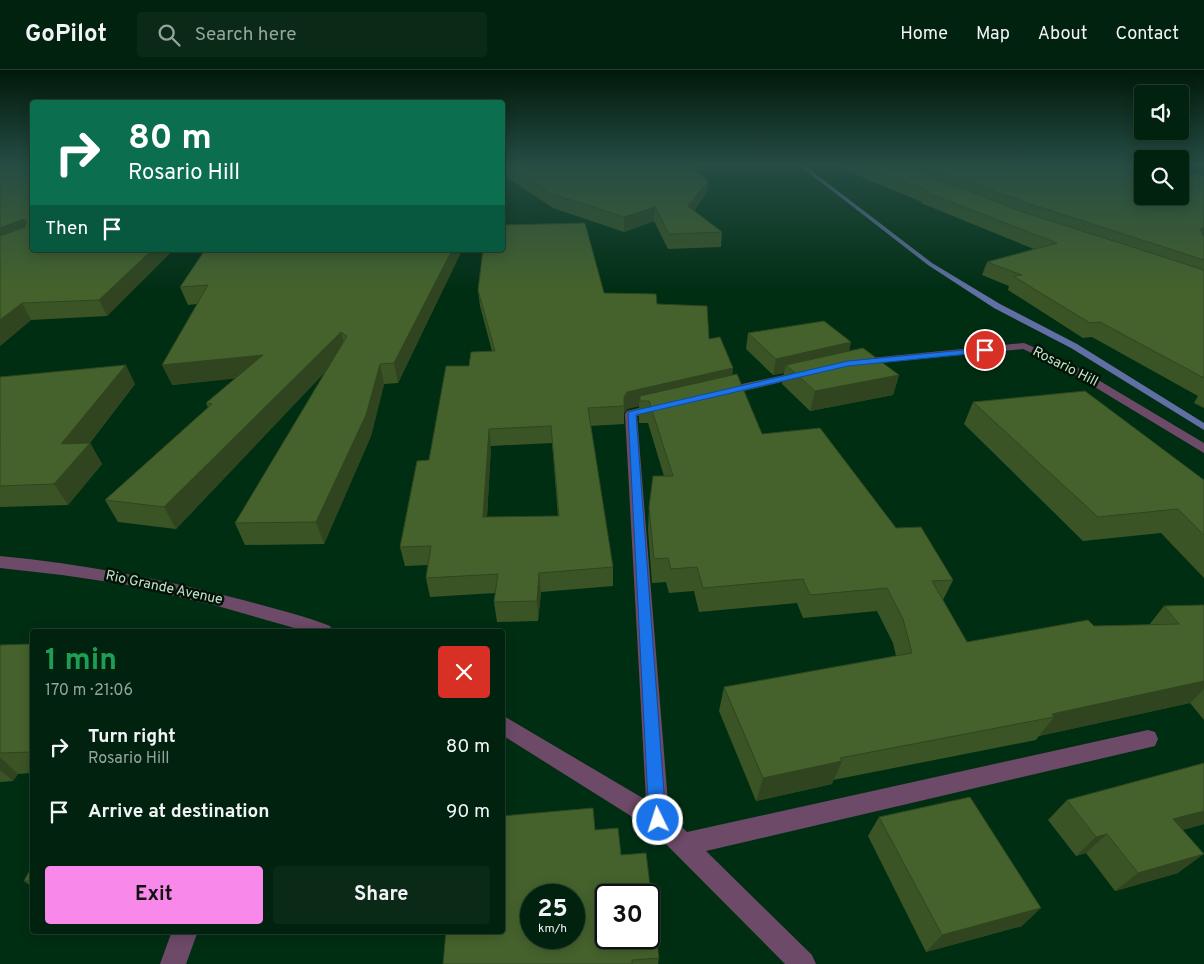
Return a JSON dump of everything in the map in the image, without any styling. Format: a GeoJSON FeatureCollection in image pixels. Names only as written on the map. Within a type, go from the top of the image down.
{"type":"FeatureCollection","features":[{"type":"Feature","properties":{"kind":"street","name":"Rosario Hill"},"geometry":{"type":"LineString","coordinates":[[848,363],[1024,346],[1064,364],[1204,449]]}},
{"type":"Feature","properties":{"kind":"street"},"geometry":{"type":"LineString","coordinates":[[706,396],[819,370]]}},
{"type":"Feature","properties":{"kind":"street"},"geometry":{"type":"LineString","coordinates":[[658,820],[631,414],[669,405]]}},
{"type":"Feature","properties":{"kind":"street","name":"Rio Grande Avenue"},"geometry":{"type":"LineString","coordinates":[[0,562],[53,567],[158,584],[314,629]]}},
{"type":"Feature","properties":{"kind":"street"},"geometry":{"type":"LineString","coordinates":[[505,726],[658,820],[803,964]]}},
{"type":"Feature","properties":{"kind":"street"},"geometry":{"type":"LineString","coordinates":[[684,845],[1148,739]]}},
{"type":"Feature","properties":{"kind":"street"},"geometry":{"type":"LineString","coordinates":[[173,964],[184,934]]}},
{"type":"Feature","properties":{"kind":"building"},"geometry":{"type":"Polygon","coordinates":[[[0,207],[30,207],[30,252],[150,252],[99,300],[22,303],[0,320],[0,236],[25,227],[26,221],[24,219],[0,228],[0,207]]]}},
{"type":"Feature","properties":{"kind":"building"},"geometry":{"type":"Polygon","coordinates":[[[592,207],[689,207],[722,232],[669,234],[655,207],[624,217],[592,207]]]}},
{"type":"Feature","properties":{"kind":"building"},"geometry":{"type":"Polygon","coordinates":[[[963,207],[1009,207],[1204,270],[1204,378],[1100,322],[1090,323],[1013,276],[1022,275],[987,262],[1057,243],[963,207]]]}},
{"type":"Feature","properties":{"kind":"building"},"geometry":{"type":"Polygon","coordinates":[[[1039,207],[1204,207],[1204,227],[1200,229],[1204,237],[1204,260],[1039,207]]]}},
{"type":"Feature","properties":{"kind":"building"},"geometry":{"type":"Polygon","coordinates":[[[585,223],[604,293],[656,294],[657,304],[707,306],[709,339],[720,337],[733,368],[627,392],[624,397],[624,406],[588,408],[613,567],[539,573],[537,601],[494,602],[498,574],[426,578],[431,546],[400,547],[417,461],[429,460],[446,366],[469,366],[471,352],[495,351],[478,290],[483,252],[505,252],[505,225],[585,223]],[[551,426],[489,429],[483,517],[559,516],[551,426]]]}},
{"type":"Feature","properties":{"kind":"building"},"geometry":{"type":"Polygon","coordinates":[[[204,252],[451,252],[394,363],[380,364],[366,415],[316,522],[235,523],[347,336],[341,332],[164,507],[105,500],[212,404],[206,403],[263,355],[162,365],[208,285],[180,287],[204,252]]]}},
{"type":"Feature","properties":{"kind":"building"},"geometry":{"type":"Polygon","coordinates":[[[824,321],[851,342],[776,359],[748,333],[824,321]]]}},
{"type":"Feature","properties":{"kind":"building"},"geometry":{"type":"Polygon","coordinates":[[[863,348],[899,375],[815,391],[786,365],[863,348]]]}},
{"type":"Feature","properties":{"kind":"building"},"geometry":{"type":"Polygon","coordinates":[[[126,365],[61,444],[90,443],[54,484],[0,486],[0,377],[126,365]]]}},
{"type":"Feature","properties":{"kind":"building"},"geometry":{"type":"Polygon","coordinates":[[[737,374],[762,434],[820,428],[896,528],[921,527],[953,580],[932,581],[967,642],[1088,620],[1094,626],[1179,624],[1164,606],[1204,605],[1204,681],[1052,714],[1054,717],[840,758],[842,761],[763,778],[724,687],[912,653],[903,619],[887,588],[810,595],[803,579],[703,588],[697,567],[671,569],[668,558],[654,559],[649,507],[653,476],[673,476],[649,401],[640,401],[640,396],[737,374]]]}},
{"type":"Feature","properties":{"kind":"building"},"geometry":{"type":"Polygon","coordinates":[[[1085,391],[1204,480],[1204,535],[1178,509],[1098,517],[973,402],[1085,391]]]}},
{"type":"Feature","properties":{"kind":"building"},"geometry":{"type":"Polygon","coordinates":[[[30,644],[30,752],[0,753],[0,645],[30,644]]]}},
{"type":"Feature","properties":{"kind":"building"},"geometry":{"type":"Polygon","coordinates":[[[1204,763],[1204,811],[1173,819],[1204,854],[1138,873],[1107,834],[1096,837],[1067,800],[1204,763]]]}},
{"type":"Feature","properties":{"kind":"building"},"geometry":{"type":"Polygon","coordinates":[[[970,797],[1041,908],[942,935],[879,817],[970,797]]]}},
{"type":"Feature","properties":{"kind":"building"},"geometry":{"type":"Polygon","coordinates":[[[593,808],[595,830],[618,828],[621,855],[646,853],[650,884],[595,884],[595,949],[658,949],[659,958],[632,960],[632,964],[443,964],[446,934],[505,934],[505,816],[593,808]]]}},
{"type":"Feature","properties":{"kind":"building"},"geometry":{"type":"Polygon","coordinates":[[[30,870],[30,881],[24,881],[30,870]]]}},
{"type":"Feature","properties":{"kind":"waterway"},"geometry":{"type":"LineString","coordinates":[[855,207],[930,264],[997,306],[1074,346],[1204,427]]}},
{"type":"Feature","properties":{"kind":"route"},"geometry":{"type":"LineString","coordinates":[[658,820],[631,414],[848,363],[985,350]]}}]}
